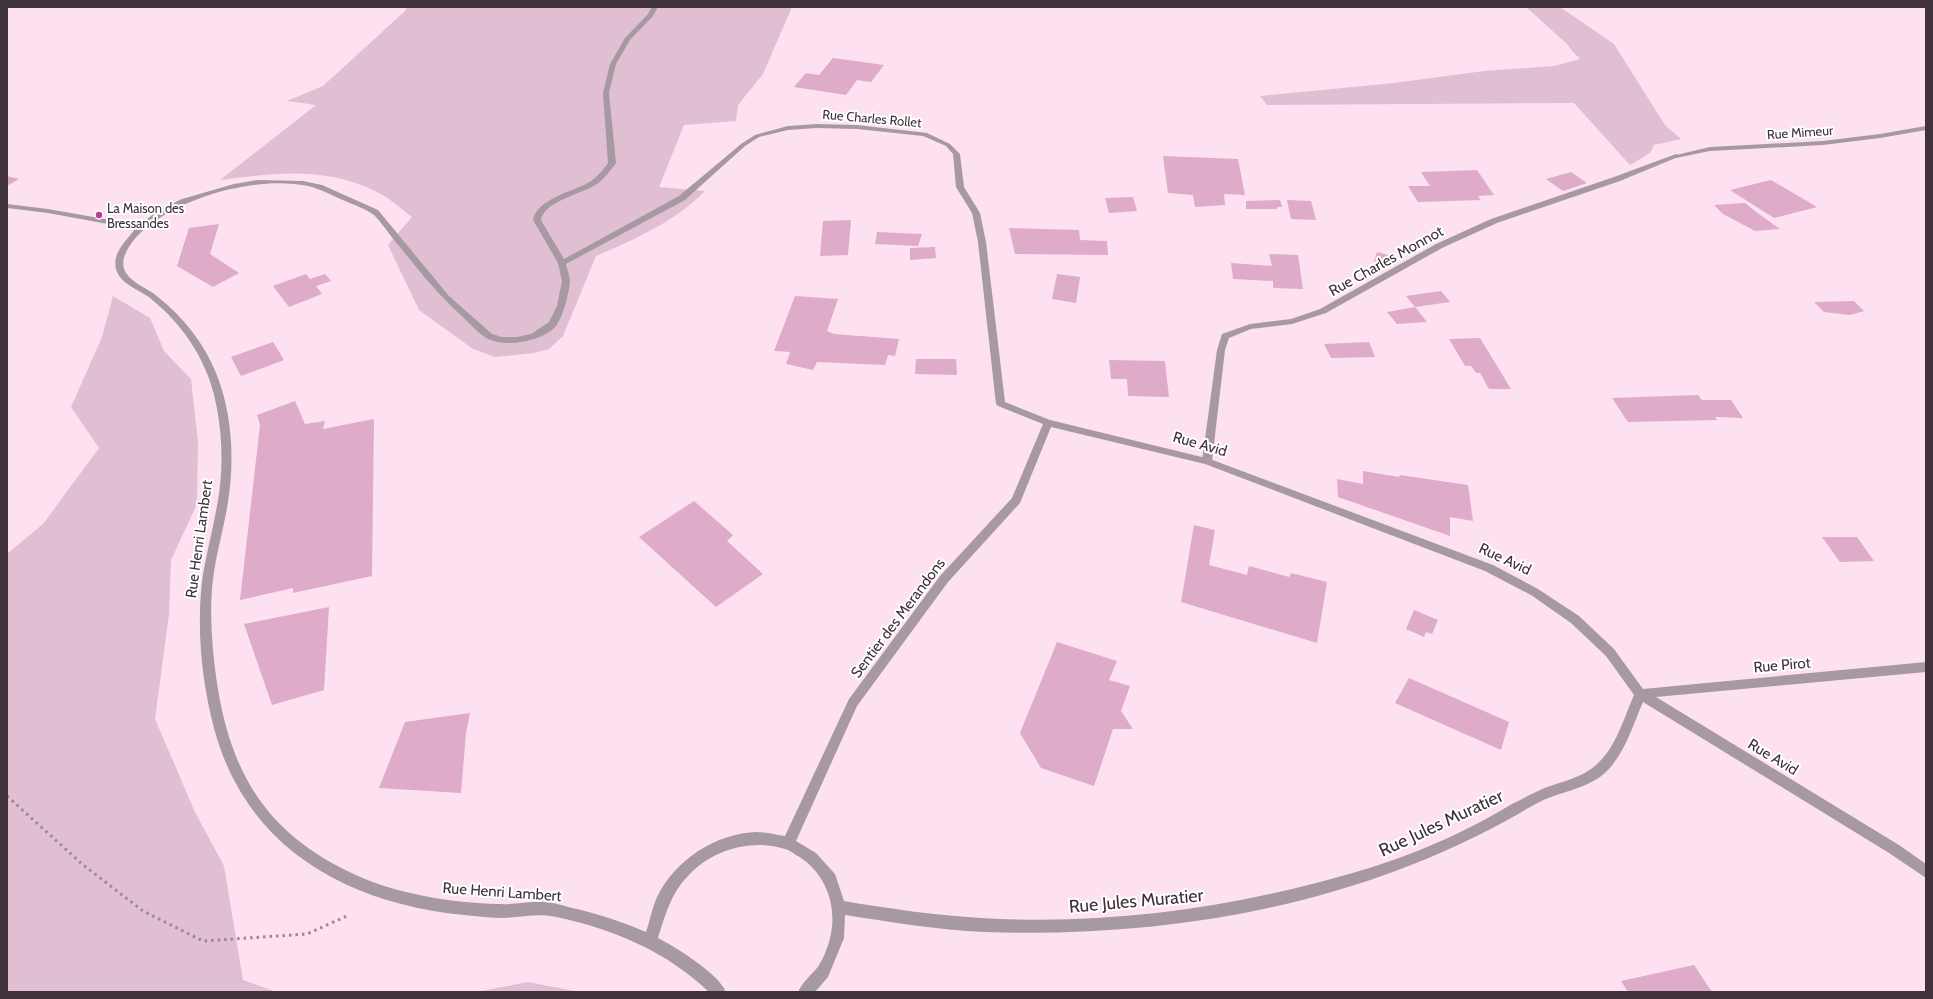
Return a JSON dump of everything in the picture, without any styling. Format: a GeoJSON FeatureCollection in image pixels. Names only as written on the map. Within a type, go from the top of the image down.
{"type":"FeatureCollection","features":[{"type":"Feature","properties":{"kind":"street","name":"Rue Henri Lambert"},"geometry":{"type":"LineString","coordinates":[[655,7],[651,15],[627,39],[613,64],[606,93],[612,163],[602,176],[593,183],[548,204],[538,214],[537,220],[562,263],[566,282],[561,306],[553,324],[534,336],[517,340],[501,340],[489,336],[446,298],[375,212],[320,187],[303,183],[281,181],[234,186],[185,201],[162,212],[140,228],[121,252],[119,265],[123,277],[146,290],[167,306],[192,336],[206,359],[217,386],[224,414],[227,453],[224,497],[209,573],[206,625],[208,669],[218,717],[231,766],[250,799],[274,830],[302,852],[346,879],[393,896],[444,907],[498,911],[548,909],[611,924],[650,940],[702,975],[720,992]]}},
{"type":"Feature","properties":{"kind":"street","name":"Rue Charles Rollet"},"geometry":{"type":"LineString","coordinates":[[562,263],[682,198],[743,145],[757,136],[788,128],[817,126],[865,127],[925,134],[948,145],[956,154],[960,187],[976,213],[982,242],[1001,404]]}},
{"type":"Feature","properties":{"kind":"street","name":"Rue Mimeur"},"geometry":{"type":"LineString","coordinates":[[1676,156],[1710,150],[1823,143],[1880,136],[1926,128]]}},
{"type":"Feature","properties":{"kind":"street","name":"Rue Charles Monnot"},"geometry":{"type":"LineString","coordinates":[[1208,461],[1221,350],[1225,336],[1250,327],[1292,321],[1323,311],[1439,246],[1487,224],[1584,189],[1617,179],[1676,156]]}},
{"type":"Feature","properties":{"kind":"street"},"geometry":{"type":"LineString","coordinates":[[7,206],[48,211],[140,228]]}},
{"type":"Feature","properties":{"kind":"street","name":"Rue Avid"},"geometry":{"type":"LineString","coordinates":[[1001,404],[1048,423],[1208,461],[1489,568],[1520,582],[1550,600],[1580,622],[1606,648],[1629,676],[1640,694],[1894,849],[1926,872]]}},
{"type":"Feature","properties":{"kind":"street","name":"Sentier des Merandons"},"geometry":{"type":"LineString","coordinates":[[788,843],[853,703],[944,579],[1016,500],[1048,423]]}},
{"type":"Feature","properties":{"kind":"street","name":"Rue Pirot"},"geometry":{"type":"LineString","coordinates":[[1640,694],[1926,667]]}},
{"type":"Feature","properties":{"kind":"street","name":"Rue Jules Muratier"},"geometry":{"type":"LineString","coordinates":[[839,907],[871,914],[974,925],[1078,926],[1180,918],[1264,904],[1344,883],[1417,858],[1484,827],[1545,792],[1586,779],[1603,766],[1615,750],[1640,694]]}},
{"type":"Feature","properties":{"kind":"street"},"geometry":{"type":"LineString","coordinates":[[650,940],[663,900],[683,871],[706,853],[732,842],[758,838],[788,843],[811,857],[830,879],[839,907],[837,938],[823,972],[805,992]]}},
{"type":"Feature","properties":{"kind":"path"},"geometry":{"type":"LineString","coordinates":[[7,796],[82,864],[143,911],[203,941],[307,934],[393,896]]}},
{"type":"Feature","properties":{"kind":"shaded area"},"geometry":{"type":"Polygon","coordinates":[[[407,7],[792,7],[763,74],[738,105],[736,121],[684,125],[659,187],[705,191],[694,202],[668,221],[640,236],[596,256],[563,336],[549,349],[534,353],[495,357],[473,349],[419,310],[388,245],[412,217],[386,197],[358,184],[339,178],[319,175],[280,174],[220,180],[316,105],[287,101],[323,86],[405,11],[407,7]]]}},
{"type":"Feature","properties":{"kind":"shaded area"},"geometry":{"type":"Polygon","coordinates":[[[1526,7],[1560,7],[1614,44],[1665,125],[1681,139],[1654,145],[1650,153],[1630,165],[1574,103],[1267,105],[1260,96],[1394,83],[1484,71],[1554,66],[1580,59],[1567,44],[1526,7]]]}},
{"type":"Feature","properties":{"kind":"shaded area"},"geometry":{"type":"Polygon","coordinates":[[[113,296],[150,318],[164,351],[191,379],[198,442],[197,504],[171,560],[169,614],[155,719],[195,812],[224,866],[243,980],[277,992],[7,992],[7,554],[43,524],[99,448],[71,407],[102,337],[113,296]]]}},
{"type":"Feature","properties":{"kind":"shaded area"},"geometry":{"type":"Polygon","coordinates":[[[528,982],[580,992],[476,992],[528,982]]]}},
{"type":"Feature","properties":{"kind":"building"},"geometry":{"type":"Polygon","coordinates":[[[833,58],[884,65],[871,82],[857,80],[846,95],[794,87],[806,73],[819,75],[833,58]]]}},
{"type":"Feature","properties":{"kind":"building"},"geometry":{"type":"Polygon","coordinates":[[[1163,156],[1238,159],[1245,195],[1224,194],[1225,205],[1195,207],[1193,195],[1168,193],[1163,156]]]}},
{"type":"Feature","properties":{"kind":"building"},"geometry":{"type":"Polygon","coordinates":[[[1477,170],[1494,195],[1478,196],[1481,200],[1418,202],[1408,186],[1430,186],[1421,172],[1477,170]]]}},
{"type":"Feature","properties":{"kind":"building"},"geometry":{"type":"Polygon","coordinates":[[[1571,172],[1587,183],[1563,191],[1546,179],[1571,172]]]}},
{"type":"Feature","properties":{"kind":"building"},"geometry":{"type":"Polygon","coordinates":[[[7,176],[19,179],[7,186],[7,176]]]}},
{"type":"Feature","properties":{"kind":"building"},"geometry":{"type":"Polygon","coordinates":[[[1771,180],[1817,207],[1774,218],[1730,190],[1771,180]]]}},
{"type":"Feature","properties":{"kind":"building"},"geometry":{"type":"Polygon","coordinates":[[[1133,197],[1137,211],[1109,213],[1105,198],[1133,197]]]}},
{"type":"Feature","properties":{"kind":"building"},"geometry":{"type":"Polygon","coordinates":[[[1280,200],[1282,207],[1277,207],[1277,209],[1246,209],[1246,201],[1280,200]]]}},
{"type":"Feature","properties":{"kind":"building"},"geometry":{"type":"Polygon","coordinates":[[[1287,200],[1311,201],[1316,220],[1291,219],[1287,200]]]}},
{"type":"Feature","properties":{"kind":"building"},"geometry":{"type":"Polygon","coordinates":[[[1745,203],[1780,229],[1755,231],[1723,214],[1714,205],[1745,203]]]}},
{"type":"Feature","properties":{"kind":"building"},"geometry":{"type":"Polygon","coordinates":[[[851,220],[848,255],[820,256],[823,221],[851,220]]]}},
{"type":"Feature","properties":{"kind":"building"},"geometry":{"type":"Polygon","coordinates":[[[219,224],[210,254],[239,273],[213,287],[177,266],[189,228],[219,224]]]}},
{"type":"Feature","properties":{"kind":"building"},"geometry":{"type":"Polygon","coordinates":[[[1009,228],[1079,230],[1080,240],[1107,241],[1108,255],[1015,254],[1009,228]]]}},
{"type":"Feature","properties":{"kind":"building"},"geometry":{"type":"Polygon","coordinates":[[[877,232],[922,234],[918,246],[875,244],[877,232]]]}},
{"type":"Feature","properties":{"kind":"building"},"geometry":{"type":"Polygon","coordinates":[[[935,247],[936,258],[910,260],[910,248],[935,247]]]}},
{"type":"Feature","properties":{"kind":"building"},"geometry":{"type":"Polygon","coordinates":[[[1377,252],[1395,257],[1383,265],[1374,261],[1377,252]]]}},
{"type":"Feature","properties":{"kind":"building"},"geometry":{"type":"Polygon","coordinates":[[[1269,254],[1298,255],[1303,289],[1273,288],[1273,281],[1233,279],[1231,263],[1272,266],[1269,254]]]}},
{"type":"Feature","properties":{"kind":"building"},"geometry":{"type":"Polygon","coordinates":[[[306,274],[310,279],[325,274],[331,281],[316,286],[322,294],[289,307],[273,286],[306,274]]]}},
{"type":"Feature","properties":{"kind":"building"},"geometry":{"type":"Polygon","coordinates":[[[1057,274],[1080,277],[1076,303],[1052,299],[1057,274]]]}},
{"type":"Feature","properties":{"kind":"building"},"geometry":{"type":"Polygon","coordinates":[[[1441,291],[1450,302],[1415,307],[1406,296],[1441,291]]]}},
{"type":"Feature","properties":{"kind":"building"},"geometry":{"type":"Polygon","coordinates":[[[795,296],[838,299],[827,331],[834,334],[899,339],[895,356],[888,355],[885,365],[817,362],[813,370],[786,364],[790,352],[774,351],[795,296]]]}},
{"type":"Feature","properties":{"kind":"building"},"geometry":{"type":"Polygon","coordinates":[[[1854,301],[1864,311],[1850,315],[1824,312],[1814,302],[1854,301]]]}},
{"type":"Feature","properties":{"kind":"building"},"geometry":{"type":"Polygon","coordinates":[[[1415,307],[1427,322],[1397,324],[1387,312],[1415,307]]]}},
{"type":"Feature","properties":{"kind":"building"},"geometry":{"type":"Polygon","coordinates":[[[1480,338],[1511,389],[1489,389],[1480,373],[1476,373],[1471,366],[1465,366],[1449,339],[1480,338]]]}},
{"type":"Feature","properties":{"kind":"building"},"geometry":{"type":"Polygon","coordinates":[[[273,342],[284,360],[241,376],[231,357],[273,342]]]}},
{"type":"Feature","properties":{"kind":"building"},"geometry":{"type":"Polygon","coordinates":[[[1369,342],[1375,357],[1331,358],[1324,344],[1369,342]]]}},
{"type":"Feature","properties":{"kind":"building"},"geometry":{"type":"Polygon","coordinates":[[[916,359],[956,359],[957,375],[915,374],[916,359]]]}},
{"type":"Feature","properties":{"kind":"building"},"geometry":{"type":"Polygon","coordinates":[[[1109,360],[1165,361],[1169,397],[1128,396],[1127,379],[1111,379],[1109,360]]]}},
{"type":"Feature","properties":{"kind":"building"},"geometry":{"type":"Polygon","coordinates":[[[1698,395],[1702,400],[1731,400],[1743,418],[1715,417],[1717,420],[1628,422],[1612,398],[1698,395]]]}},
{"type":"Feature","properties":{"kind":"building"},"geometry":{"type":"Polygon","coordinates":[[[295,401],[305,424],[325,421],[323,429],[374,419],[372,576],[293,593],[293,588],[240,600],[260,425],[257,415],[295,401]]]}},
{"type":"Feature","properties":{"kind":"building"},"geometry":{"type":"Polygon","coordinates":[[[1363,471],[1468,485],[1473,521],[1450,517],[1450,536],[1338,497],[1337,479],[1363,484],[1363,471]]]}},
{"type":"Feature","properties":{"kind":"building"},"geometry":{"type":"Polygon","coordinates":[[[694,501],[733,535],[727,541],[763,574],[716,607],[639,537],[694,501]]]}},
{"type":"Feature","properties":{"kind":"building"},"geometry":{"type":"Polygon","coordinates":[[[1194,525],[1215,530],[1209,565],[1247,575],[1249,566],[1289,577],[1291,573],[1327,582],[1317,643],[1181,602],[1194,525]]]}},
{"type":"Feature","properties":{"kind":"building"},"geometry":{"type":"Polygon","coordinates":[[[1822,537],[1857,537],[1874,561],[1840,562],[1822,537]]]}},
{"type":"Feature","properties":{"kind":"building"},"geometry":{"type":"Polygon","coordinates":[[[329,607],[324,690],[272,705],[244,624],[329,607]]]}},
{"type":"Feature","properties":{"kind":"building"},"geometry":{"type":"Polygon","coordinates":[[[1414,610],[1438,620],[1432,634],[1426,632],[1424,637],[1406,629],[1414,610]]]}},
{"type":"Feature","properties":{"kind":"building"},"geometry":{"type":"Polygon","coordinates":[[[1057,642],[1117,661],[1109,680],[1130,686],[1121,711],[1133,729],[1113,729],[1094,786],[1041,768],[1020,733],[1057,642]]]}},
{"type":"Feature","properties":{"kind":"building"},"geometry":{"type":"Polygon","coordinates":[[[1409,678],[1509,722],[1501,750],[1395,703],[1409,678]]]}},
{"type":"Feature","properties":{"kind":"building"},"geometry":{"type":"Polygon","coordinates":[[[470,713],[466,733],[461,793],[379,788],[405,722],[470,713]]]}},
{"type":"Feature","properties":{"kind":"building"},"geometry":{"type":"Polygon","coordinates":[[[1694,965],[1712,992],[1628,992],[1621,981],[1694,965]]]}},
{"type":"Feature","properties":{"kind":"place","name":"La Maison des Bressandes"},"geometry":{"type":"Point","coordinates":[99,215]}}]}
